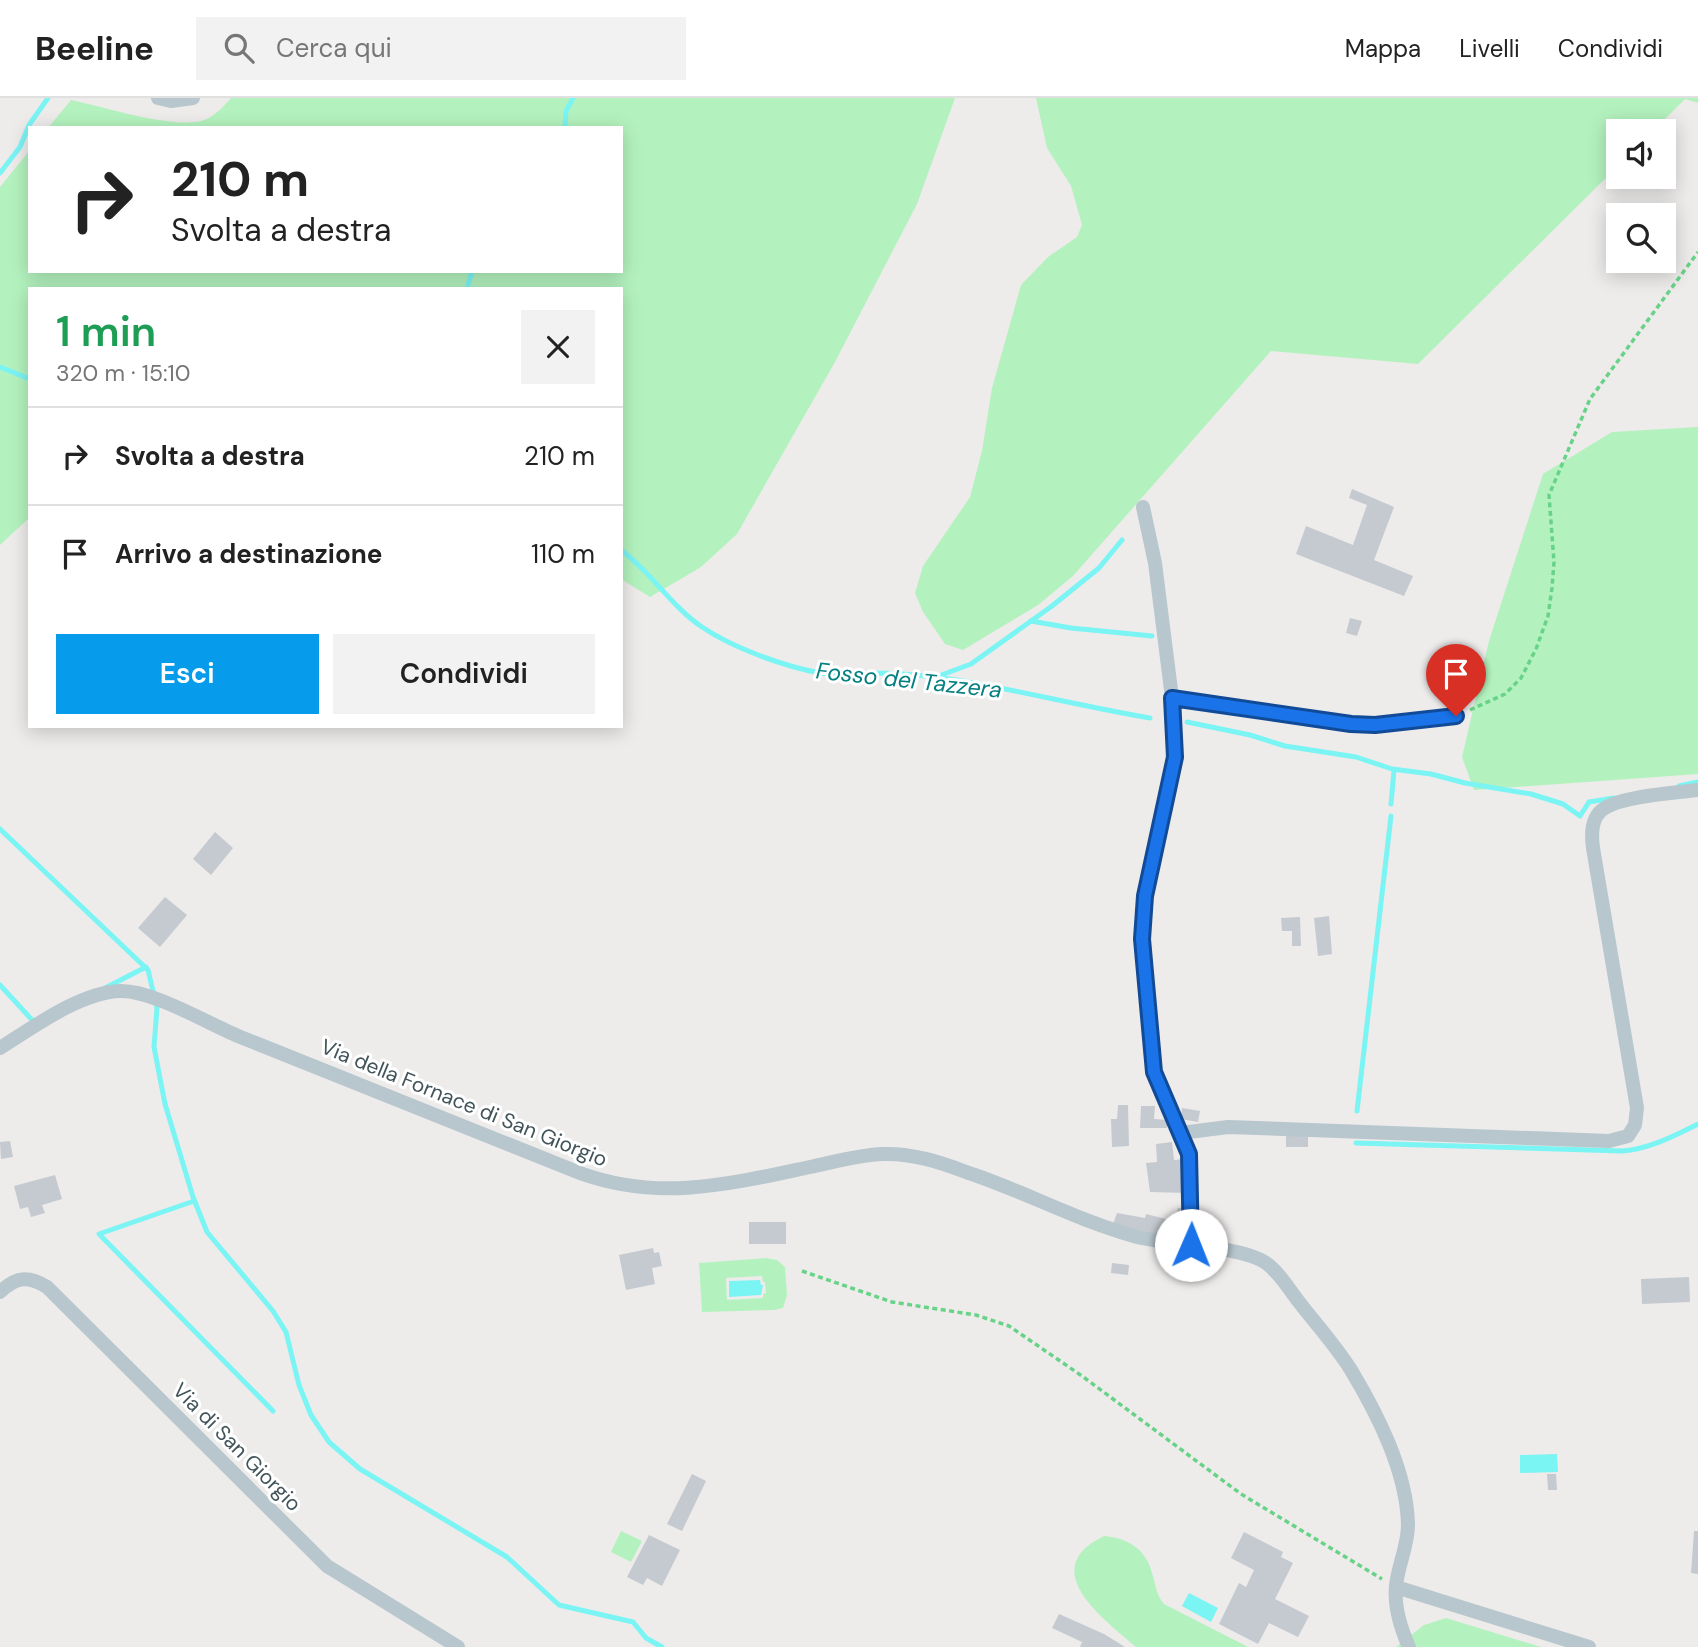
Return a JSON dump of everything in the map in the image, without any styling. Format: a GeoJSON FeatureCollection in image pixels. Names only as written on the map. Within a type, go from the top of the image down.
{"type":"FeatureCollection","features":[{"type":"Feature","properties":{"kind":"street"},"geometry":{"type":"LineString","coordinates":[[158,98],[171,101],[193,98]]}},
{"type":"Feature","properties":{"kind":"street"},"geometry":{"type":"LineString","coordinates":[[1143,507],[1155,563],[1172,698],[1175,757],[1145,896],[1142,939],[1154,1072],[1188,1147],[1191,1171],[1191,1245]]}},
{"type":"Feature","properties":{"kind":"street"},"geometry":{"type":"LineString","coordinates":[[1172,698],[1351,724],[1375,725],[1456,716]]}},
{"type":"Feature","properties":{"kind":"street"},"geometry":{"type":"LineString","coordinates":[[1181,1133],[1228,1127],[1609,1141],[1628,1136],[1635,1125],[1637,1108],[1592,830],[1599,813],[1614,804],[1698,790]]}},
{"type":"Feature","properties":{"kind":"street","name":"Via della Fornace di San Giorgio"},"geometry":{"type":"LineString","coordinates":[[0,1048],[85,1000],[110,992],[131,992],[150,997],[247,1040],[608,1183],[656,1189],[698,1188],[751,1181],[869,1155],[895,1154],[935,1161],[973,1174],[1114,1230],[1161,1242],[1249,1256],[1265,1262],[1350,1370],[1381,1428],[1396,1466],[1405,1497],[1408,1528],[1396,1587],[1401,1629],[1409,1647]]}},
{"type":"Feature","properties":{"kind":"street","name":"Via di San Giorgio"},"geometry":{"type":"LineString","coordinates":[[0,1292],[19,1279],[33,1279],[47,1287],[327,1566],[458,1647]]}},
{"type":"Feature","properties":{"kind":"street"},"geometry":{"type":"LineString","coordinates":[[1396,1587],[1589,1647]]}},
{"type":"Feature","properties":{"kind":"path"},"geometry":{"type":"LineString","coordinates":[[1456,716],[1505,694],[1521,678],[1531,659],[1548,616],[1552,588],[1554,562],[1549,495],[1590,399],[1698,252]]}},
{"type":"Feature","properties":{"kind":"path"},"geometry":{"type":"LineString","coordinates":[[802,1271],[892,1302],[976,1315],[1009,1326],[1082,1376],[1241,1494],[1396,1587]]}},
{"type":"Feature","properties":{"kind":"green space"},"geometry":{"type":"Polygon","coordinates":[[[231,98],[955,98],[917,204],[835,362],[737,534],[701,567],[650,597],[623,580],[623,287],[28,287],[28,519],[0,545],[0,187],[28,152],[28,273],[623,273],[623,126],[50,126],[71,100],[172,122],[201,121],[231,98]]]}},
{"type":"Feature","properties":{"kind":"green space"},"geometry":{"type":"Polygon","coordinates":[[[1036,98],[1698,98],[1698,103],[1685,99],[1665,119],[1606,119],[1606,178],[1418,364],[1271,351],[1073,576],[1038,605],[963,650],[945,644],[923,612],[915,593],[923,566],[970,497],[982,451],[992,388],[1021,285],[1048,257],[1077,237],[1082,225],[1071,186],[1047,148],[1036,98]]]}},
{"type":"Feature","properties":{"kind":"green space"},"geometry":{"type":"Polygon","coordinates":[[[1698,427],[1698,774],[1474,790],[1462,757],[1489,641],[1543,474],[1612,432],[1698,427]]]}},
{"type":"Feature","properties":{"kind":"green space"},"geometry":{"type":"Polygon","coordinates":[[[766,1258],[777,1260],[785,1267],[787,1295],[783,1308],[702,1312],[699,1263],[766,1258]],[[762,1276],[726,1278],[727,1300],[763,1298],[766,1293],[762,1276]]]}},
{"type":"Feature","properties":{"kind":"green space"},"geometry":{"type":"Polygon","coordinates":[[[621,1531],[642,1541],[631,1562],[611,1552],[621,1531]]]}},
{"type":"Feature","properties":{"kind":"green space"},"geometry":{"type":"Polygon","coordinates":[[[1104,1536],[1121,1539],[1141,1551],[1164,1604],[1248,1647],[1136,1647],[1094,1608],[1082,1593],[1075,1578],[1075,1563],[1084,1549],[1104,1536]]]}},
{"type":"Feature","properties":{"kind":"green space"},"geometry":{"type":"Polygon","coordinates":[[[1446,1618],[1541,1647],[1396,1647],[1424,1625],[1446,1618]]]}},
{"type":"Feature","properties":{"kind":"water"},"geometry":{"type":"Polygon","coordinates":[[[760,1280],[763,1285],[761,1295],[729,1297],[729,1281],[760,1280]]]}},
{"type":"Feature","properties":{"kind":"water"},"geometry":{"type":"Polygon","coordinates":[[[1557,1454],[1558,1472],[1520,1473],[1520,1455],[1557,1454]]]}},
{"type":"Feature","properties":{"kind":"water"},"geometry":{"type":"Polygon","coordinates":[[[1189,1593],[1218,1608],[1211,1622],[1182,1606],[1189,1593]]]}},
{"type":"Feature","properties":{"kind":"building"},"geometry":{"type":"Polygon","coordinates":[[[1352,489],[1394,507],[1374,560],[1413,576],[1404,596],[1296,554],[1306,526],[1353,545],[1367,505],[1349,498],[1352,489]]]}},
{"type":"Feature","properties":{"kind":"building"},"geometry":{"type":"Polygon","coordinates":[[[1350,618],[1362,621],[1357,636],[1346,633],[1350,618]]]}},
{"type":"Feature","properties":{"kind":"building"},"geometry":{"type":"Polygon","coordinates":[[[215,832],[233,848],[211,875],[193,859],[215,832]]]}},
{"type":"Feature","properties":{"kind":"building"},"geometry":{"type":"Polygon","coordinates":[[[165,897],[187,915],[160,947],[138,928],[165,897]]]}},
{"type":"Feature","properties":{"kind":"building"},"geometry":{"type":"Polygon","coordinates":[[[1329,916],[1332,954],[1318,956],[1314,918],[1329,916]]]}},
{"type":"Feature","properties":{"kind":"building"},"geometry":{"type":"Polygon","coordinates":[[[1300,917],[1301,946],[1292,946],[1292,931],[1282,931],[1281,918],[1300,917]]]}},
{"type":"Feature","properties":{"kind":"building"},"geometry":{"type":"Polygon","coordinates":[[[1118,1105],[1128,1105],[1129,1146],[1112,1147],[1111,1119],[1117,1119],[1118,1105]]]}},
{"type":"Feature","properties":{"kind":"building"},"geometry":{"type":"Polygon","coordinates":[[[1141,1106],[1155,1106],[1154,1119],[1167,1120],[1167,1128],[1140,1128],[1141,1106]]]}},
{"type":"Feature","properties":{"kind":"building"},"geometry":{"type":"Polygon","coordinates":[[[1182,1108],[1200,1111],[1198,1122],[1181,1119],[1182,1108]]]}},
{"type":"Feature","properties":{"kind":"building"},"geometry":{"type":"Polygon","coordinates":[[[1308,1133],[1308,1147],[1286,1147],[1286,1134],[1308,1133]]]}},
{"type":"Feature","properties":{"kind":"building"},"geometry":{"type":"Polygon","coordinates":[[[10,1141],[13,1157],[1,1159],[0,1142],[10,1141]]]}},
{"type":"Feature","properties":{"kind":"building"},"geometry":{"type":"Polygon","coordinates":[[[1172,1142],[1174,1160],[1185,1159],[1188,1193],[1150,1192],[1146,1163],[1157,1162],[1156,1144],[1172,1142]]]}},
{"type":"Feature","properties":{"kind":"building"},"geometry":{"type":"Polygon","coordinates":[[[55,1175],[62,1199],[42,1205],[45,1213],[31,1217],[28,1207],[20,1209],[14,1186],[55,1175]]]}},
{"type":"Feature","properties":{"kind":"building"},"geometry":{"type":"Polygon","coordinates":[[[1178,1208],[1187,1209],[1184,1228],[1179,1227],[1177,1235],[1160,1238],[1113,1224],[1117,1213],[1145,1218],[1146,1214],[1174,1221],[1178,1208]]]}},
{"type":"Feature","properties":{"kind":"building"},"geometry":{"type":"Polygon","coordinates":[[[749,1222],[786,1222],[786,1244],[749,1244],[749,1222]]]}},
{"type":"Feature","properties":{"kind":"building"},"geometry":{"type":"Polygon","coordinates":[[[653,1248],[654,1253],[659,1252],[662,1266],[652,1268],[655,1284],[626,1290],[619,1255],[653,1248]]]}},
{"type":"Feature","properties":{"kind":"building"},"geometry":{"type":"Polygon","coordinates":[[[1112,1263],[1129,1265],[1128,1275],[1111,1273],[1112,1263]]]}},
{"type":"Feature","properties":{"kind":"building"},"geometry":{"type":"Polygon","coordinates":[[[1689,1277],[1690,1302],[1642,1304],[1641,1279],[1689,1277]]]}},
{"type":"Feature","properties":{"kind":"building"},"geometry":{"type":"Polygon","coordinates":[[[692,1474],[706,1481],[682,1531],[667,1524],[692,1474]]]}},
{"type":"Feature","properties":{"kind":"building"},"geometry":{"type":"Polygon","coordinates":[[[1547,1474],[1556,1474],[1557,1490],[1548,1490],[1547,1474]]]}},
{"type":"Feature","properties":{"kind":"building"},"geometry":{"type":"Polygon","coordinates":[[[1694,1531],[1698,1531],[1698,1574],[1691,1573],[1694,1531]]]}},
{"type":"Feature","properties":{"kind":"building"},"geometry":{"type":"Polygon","coordinates":[[[1244,1532],[1283,1552],[1281,1557],[1293,1563],[1275,1599],[1309,1616],[1298,1637],[1269,1623],[1258,1644],[1219,1624],[1239,1583],[1246,1587],[1254,1570],[1231,1558],[1244,1532]]]}},
{"type":"Feature","properties":{"kind":"building"},"geometry":{"type":"Polygon","coordinates":[[[649,1535],[680,1550],[662,1586],[647,1578],[643,1585],[627,1577],[649,1535]]]}},
{"type":"Feature","properties":{"kind":"building"},"geometry":{"type":"Polygon","coordinates":[[[1059,1614],[1104,1634],[1125,1647],[1080,1647],[1082,1642],[1052,1628],[1059,1614]]]}},
{"type":"Feature","properties":{"kind":"waterway"},"geometry":{"type":"LineString","coordinates":[[29,126],[48,98]]}},
{"type":"Feature","properties":{"kind":"waterway"},"geometry":{"type":"LineString","coordinates":[[565,126],[566,111],[573,98]]}},
{"type":"Feature","properties":{"kind":"waterway"},"geometry":{"type":"LineString","coordinates":[[0,173],[20,147],[28,127]]}},
{"type":"Feature","properties":{"kind":"waterway"},"geometry":{"type":"LineString","coordinates":[[468,287],[471,273]]}},
{"type":"Feature","properties":{"kind":"waterway","name":"Fosso del Tazzera"},"geometry":{"type":"LineString","coordinates":[[0,367],[28,378]]}},
{"type":"Feature","properties":{"kind":"waterway"},"geometry":{"type":"LineString","coordinates":[[936,677],[971,664],[1052,606],[1099,568],[1122,540]]}},
{"type":"Feature","properties":{"kind":"waterway","name":"Fosso del Tazzera"},"geometry":{"type":"LineString","coordinates":[[623,552],[680,609],[702,627],[743,649],[775,661],[827,674],[873,673],[957,680],[1150,718]]}},
{"type":"Feature","properties":{"kind":"waterway"},"geometry":{"type":"LineString","coordinates":[[1031,621],[1152,636]]}},
{"type":"Feature","properties":{"kind":"waterway","name":"Fosso del Tazzera"},"geometry":{"type":"LineString","coordinates":[[1187,722],[1250,735],[1285,746],[1356,757],[1392,769],[1531,794],[1563,804],[1580,816],[1589,802],[1614,798]]}},
{"type":"Feature","properties":{"kind":"waterway"},"geometry":{"type":"LineString","coordinates":[[1391,804],[1394,770]]}},
{"type":"Feature","properties":{"kind":"waterway","name":"Fosso del Tazzera"},"geometry":{"type":"LineString","coordinates":[[1679,786],[1698,782]]}},
{"type":"Feature","properties":{"kind":"waterway"},"geometry":{"type":"LineString","coordinates":[[1357,1111],[1391,816]]}},
{"type":"Feature","properties":{"kind":"waterway"},"geometry":{"type":"LineString","coordinates":[[0,829],[148,970],[157,1008],[154,1047],[165,1104],[193,1197],[207,1232],[273,1311],[286,1332],[299,1385],[311,1415],[329,1442],[360,1469],[507,1557],[559,1605],[633,1622],[646,1638],[662,1647]]}},
{"type":"Feature","properties":{"kind":"waterway"},"geometry":{"type":"LineString","coordinates":[[105,988],[146,967]]}},
{"type":"Feature","properties":{"kind":"waterway"},"geometry":{"type":"LineString","coordinates":[[0,985],[33,1021],[36,1020]]}},
{"type":"Feature","properties":{"kind":"waterway"},"geometry":{"type":"LineString","coordinates":[[1356,1143],[1622,1151],[1652,1145],[1698,1124]]}},
{"type":"Feature","properties":{"kind":"waterway"},"geometry":{"type":"LineString","coordinates":[[194,1201],[99,1234],[273,1411]]}},
{"type":"Feature","properties":{"kind":"route"},"geometry":{"type":"LineString","coordinates":[[1191,1245],[1191,1171],[1188,1147],[1154,1072],[1142,939],[1145,896],[1175,757],[1172,698],[1351,724],[1375,725],[1456,716]]}}]}
